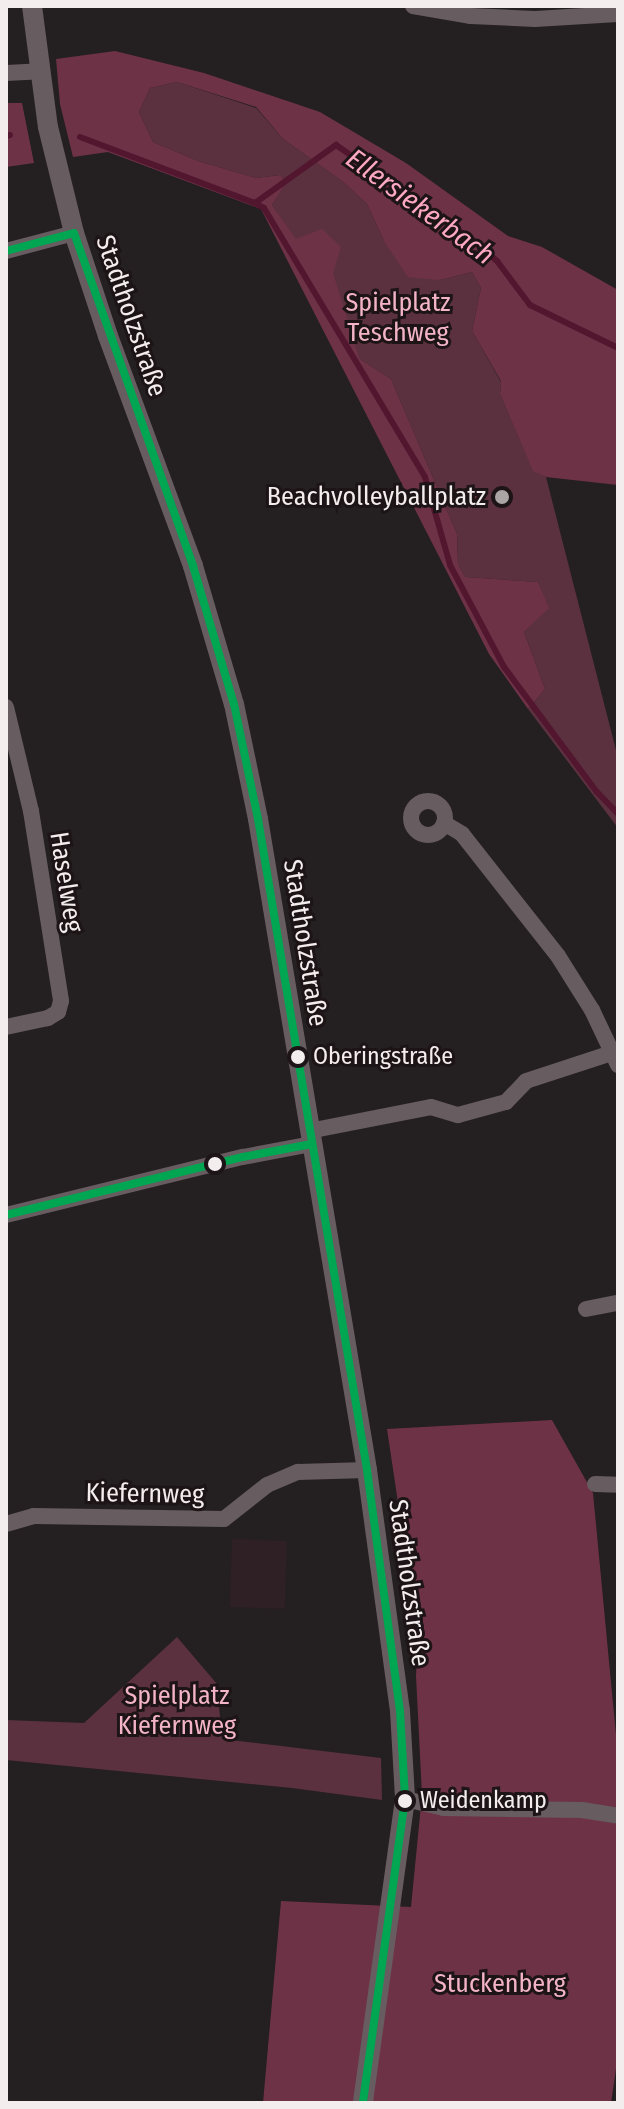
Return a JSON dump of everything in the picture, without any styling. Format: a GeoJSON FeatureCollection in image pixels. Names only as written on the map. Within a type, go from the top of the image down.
{"type":"FeatureCollection","features":[{"type":"Feature","properties":{"kind":"street","name":"Stadtholzstraße"},"geometry":{"type":"LineString","coordinates":[[32,6],[48,127],[74,233],[108,336],[193,566],[231,691],[258,819],[367,1470],[400,1711],[405,1799],[363,2103]]}},
{"type":"Feature","properties":{"kind":"street"},"geometry":{"type":"LineString","coordinates":[[413,6],[471,16],[535,19],[618,14]]}},
{"type":"Feature","properties":{"kind":"street"},"geometry":{"type":"LineString","coordinates":[[6,73],[40,71]]}},
{"type":"Feature","properties":{"kind":"street"},"geometry":{"type":"LineString","coordinates":[[6,251],[74,233]]}},
{"type":"Feature","properties":{"kind":"street","name":"Haselweg"},"geometry":{"type":"LineString","coordinates":[[6,707],[31,811],[61,1001],[58,1012],[48,1018],[6,1027]]}},
{"type":"Feature","properties":{"kind":"street"},"geometry":{"type":"LineString","coordinates":[[6,1215],[431,1107],[458,1115],[506,1102],[526,1081],[616,1056],[558,956],[462,834],[444,823]]}},
{"type":"Feature","properties":{"kind":"street"},"geometry":{"type":"LineString","coordinates":[[586,1309],[618,1303]]}},
{"type":"Feature","properties":{"kind":"street","name":"Kiefernweg"},"geometry":{"type":"LineString","coordinates":[[6,1524],[34,1516],[224,1519],[267,1485],[298,1472],[367,1470]]}},
{"type":"Feature","properties":{"kind":"street"},"geometry":{"type":"LineString","coordinates":[[595,1484],[618,1485]]}},
{"type":"Feature","properties":{"kind":"street"},"geometry":{"type":"LineString","coordinates":[[405,1799],[443,1808],[515,1812],[556,1809],[618,1816]]}},
{"type":"Feature","properties":{"kind":"shaded area"},"geometry":{"type":"Polygon","coordinates":[[[232,1539],[287,1541],[285,1609],[230,1607],[232,1539]]]}},
{"type":"Feature","properties":{"kind":"green space"},"geometry":{"type":"Polygon","coordinates":[[[115,51],[204,73],[320,112],[406,163],[508,236],[542,247],[618,290],[618,485],[546,477],[533,471],[500,394],[501,381],[472,331],[481,288],[472,272],[440,280],[408,277],[384,241],[367,204],[342,181],[283,139],[256,107],[177,82],[150,88],[139,112],[153,142],[198,161],[256,178],[280,175],[287,182],[272,205],[296,239],[322,229],[341,247],[333,273],[360,359],[391,379],[457,534],[458,564],[465,577],[538,582],[549,608],[524,632],[545,689],[528,709],[489,654],[261,209],[108,152],[73,157],[60,104],[56,59],[115,51]]]}},
{"type":"Feature","properties":{"kind":"green space","name":"Spielplatz Teschweg"},"geometry":{"type":"Polygon","coordinates":[[[177,82],[256,108],[283,139],[342,181],[367,204],[384,241],[440,280],[472,272],[481,288],[472,331],[501,382],[500,394],[533,470],[546,477],[618,758],[618,828],[528,709],[545,689],[524,632],[548,608],[538,582],[465,577],[458,564],[457,534],[391,379],[360,359],[332,273],[296,240],[272,205],[287,182],[280,175],[256,178],[198,161],[153,142],[139,112],[150,88],[177,82]]]}},
{"type":"Feature","properties":{"kind":"green space"},"geometry":{"type":"Polygon","coordinates":[[[6,103],[22,103],[34,163],[6,167],[6,103]]]}},
{"type":"Feature","properties":{"kind":"green space","name":"Stuckenberg"},"geometry":{"type":"Polygon","coordinates":[[[552,1420],[593,1493],[618,1756],[618,2055],[611,2103],[263,2103],[281,1901],[411,1907],[422,1795],[416,1676],[418,1636],[387,1429],[552,1420]]]}},
{"type":"Feature","properties":{"kind":"green space","name":"Spielplatz Kiefernweg"},"geometry":{"type":"Polygon","coordinates":[[[177,1637],[217,1684],[222,1739],[381,1758],[382,1800],[292,1788],[6,1760],[6,1720],[84,1723],[177,1637]]]}},
{"type":"Feature","properties":{"kind":"waterway","name":"Ellersiekerbach"},"geometry":{"type":"LineString","coordinates":[[6,136],[10,135]]}},
{"type":"Feature","properties":{"kind":"waterway","name":"Ellersiekerbach"},"geometry":{"type":"LineString","coordinates":[[80,137],[255,203],[336,145],[472,240],[497,261],[530,305],[618,348]]}},
{"type":"Feature","properties":{"kind":"waterway"},"geometry":{"type":"LineString","coordinates":[[255,203],[264,208],[425,477],[450,565],[504,667],[597,792],[618,814]]}},
{"type":"Feature","properties":{"kind":"transit line"},"geometry":{"type":"LineString","coordinates":[[74,233],[193,566],[234,704],[258,819],[367,1470],[400,1711],[405,1799],[363,2103]]}},
{"type":"Feature","properties":{"kind":"transit line"},"geometry":{"type":"LineString","coordinates":[[6,251],[74,233]]}},
{"type":"Feature","properties":{"kind":"transit line"},"geometry":{"type":"LineString","coordinates":[[6,1215],[243,1157],[312,1144]]}},
{"type":"Feature","properties":{"kind":"place","name":"Beachvolleyballplatz"},"geometry":{"type":"Point","coordinates":[502,497]}},
{"type":"Feature","properties":{"kind":"place","name":"Oberingstraße"},"geometry":{"type":"Point","coordinates":[298,1057]}},
{"type":"Feature","properties":{"kind":"place","name":"Weidenkamp"},"geometry":{"type":"Point","coordinates":[405,1801]}}]}
